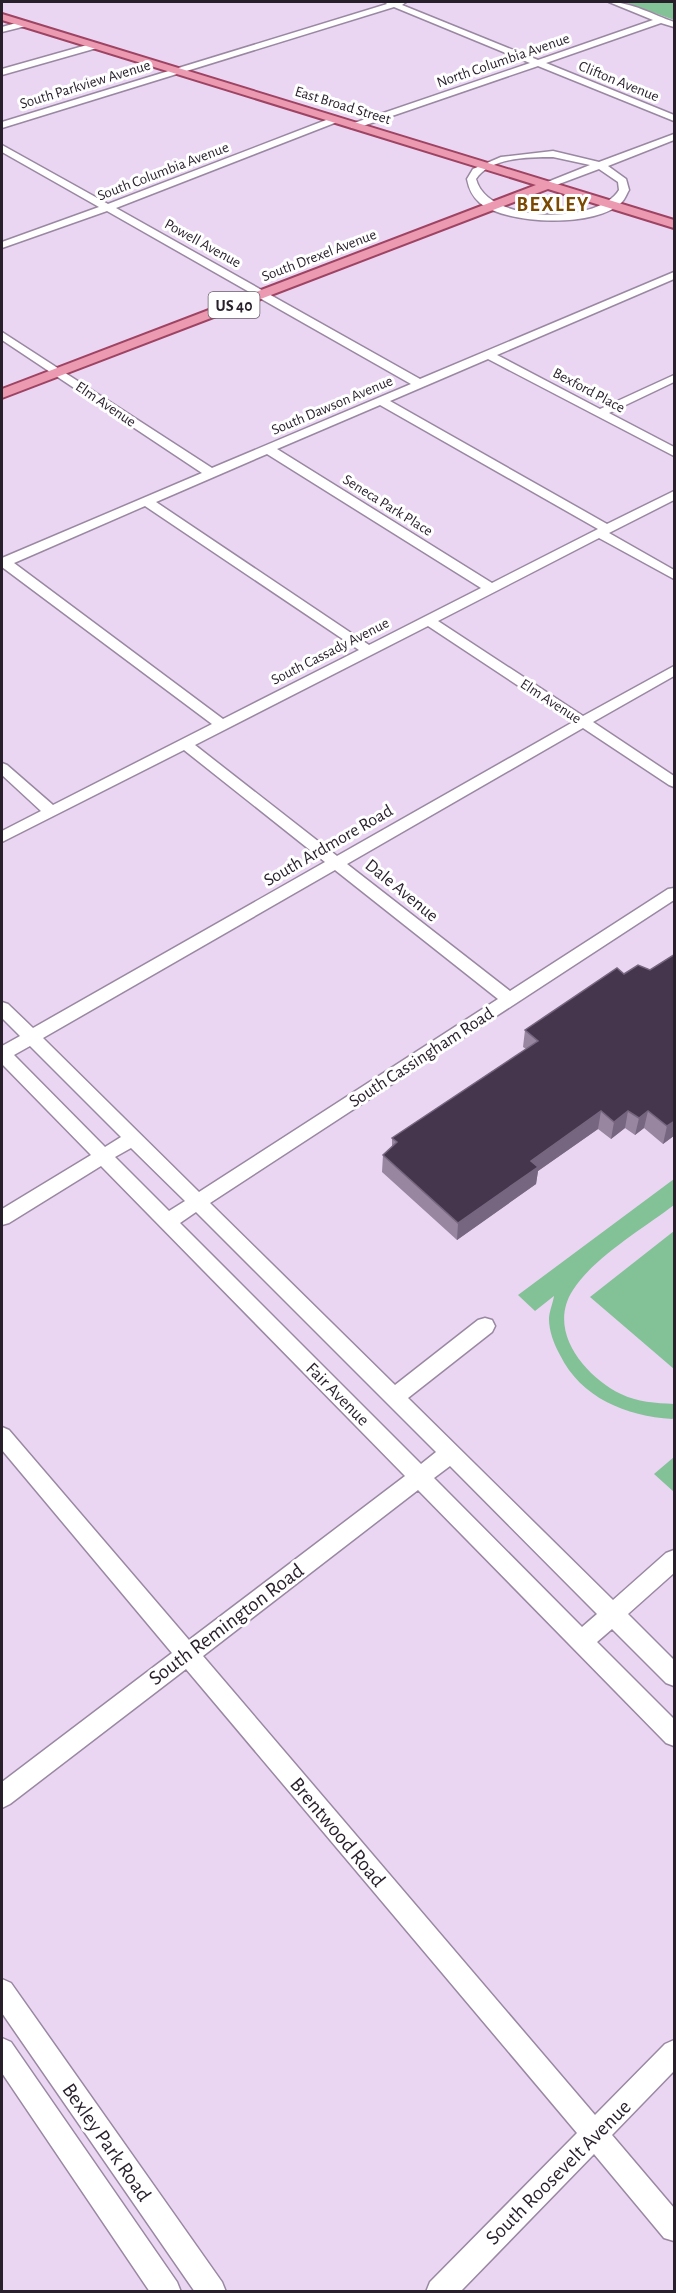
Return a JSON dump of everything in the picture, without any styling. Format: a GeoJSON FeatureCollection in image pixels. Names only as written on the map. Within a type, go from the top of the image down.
{"type":"FeatureCollection","features":[{"type":"Feature","properties":{"kind":"main road","name":"East Broad Street"},"geometry":{"type":"LineString","coordinates":[[2,17],[675,224]]}},
{"type":"Feature","properties":{"kind":"main road","name":"South Drexel Avenue"},"geometry":{"type":"LineString","coordinates":[[2,394],[548,185]]}},
{"type":"Feature","properties":{"kind":"street","name":"Clifton Avenue"},"geometry":{"type":"LineString","coordinates":[[394,2],[675,118]]}},
{"type":"Feature","properties":{"kind":"street","name":"South Parkview Avenue"},"geometry":{"type":"LineString","coordinates":[[2,125],[394,2]]}},
{"type":"Feature","properties":{"kind":"street"},"geometry":{"type":"LineString","coordinates":[[613,2],[675,25]]}},
{"type":"Feature","properties":{"kind":"street","name":"North Columbia Avenue"},"geometry":{"type":"LineString","coordinates":[[354,126],[662,20]]}},
{"type":"Feature","properties":{"kind":"street"},"geometry":{"type":"LineString","coordinates":[[2,30],[23,24]]}},
{"type":"Feature","properties":{"kind":"street"},"geometry":{"type":"LineString","coordinates":[[2,72],[94,46]]}},
{"type":"Feature","properties":{"kind":"street","name":"South Columbia Avenue"},"geometry":{"type":"LineString","coordinates":[[2,245],[109,208],[334,120]]}},
{"type":"Feature","properties":{"kind":"street"},"geometry":{"type":"LineString","coordinates":[[548,185],[675,137]]}},
{"type":"Feature","properties":{"kind":"street","name":"Powell Avenue"},"geometry":{"type":"LineString","coordinates":[[2,148],[420,384]]}},
{"type":"Feature","properties":{"kind":"street"},"geometry":{"type":"LineString","coordinates":[[541,154],[573,157],[601,165],[616,175],[622,184],[621,195],[611,204],[589,213],[547,217],[520,214],[494,206],[479,196],[472,186],[474,175],[486,166],[509,157],[541,154]]}},
{"type":"Feature","properties":{"kind":"street","name":"South Dawson Avenue"},"geometry":{"type":"LineString","coordinates":[[3,563],[675,275]]}},
{"type":"Feature","properties":{"kind":"street","name":"Elm Avenue"},"geometry":{"type":"LineString","coordinates":[[2,334],[211,474]]}},
{"type":"Feature","properties":{"kind":"street","name":"Bexford Place"},"geometry":{"type":"LineString","coordinates":[[489,355],[675,452]]}},
{"type":"Feature","properties":{"kind":"street"},"geometry":{"type":"LineString","coordinates":[[600,412],[675,378]]}},
{"type":"Feature","properties":{"kind":"street"},"geometry":{"type":"LineString","coordinates":[[381,401],[675,575]]}},
{"type":"Feature","properties":{"kind":"street","name":"Seneca Park Place"},"geometry":{"type":"LineString","coordinates":[[268,449],[491,588]]}},
{"type":"Feature","properties":{"kind":"street","name":"South Cassady Avenue"},"geometry":{"type":"LineString","coordinates":[[2,837],[675,495]]}},
{"type":"Feature","properties":{"kind":"street"},"geometry":{"type":"LineString","coordinates":[[146,501],[368,650]]}},
{"type":"Feature","properties":{"kind":"street"},"geometry":{"type":"LineString","coordinates":[[3,563],[222,725]]}},
{"type":"Feature","properties":{"kind":"street","name":"Elm Avenue"},"geometry":{"type":"LineString","coordinates":[[428,620],[675,782]]}},
{"type":"Feature","properties":{"kind":"street","name":"South Ardmore Road"},"geometry":{"type":"LineString","coordinates":[[2,1054],[675,670]]}},
{"type":"Feature","properties":{"kind":"street","name":"Dale Avenue"},"geometry":{"type":"LineString","coordinates":[[185,744],[510,1000]]}},
{"type":"Feature","properties":{"kind":"street"},"geometry":{"type":"LineString","coordinates":[[2,768],[52,812]]}},
{"type":"Feature","properties":{"kind":"street","name":"South Cassingham Road"},"geometry":{"type":"LineString","coordinates":[[167,1222],[675,893]]}},
{"type":"Feature","properties":{"kind":"street","name":"Fair Avenue"},"geometry":{"type":"LineString","coordinates":[[2,1008],[675,1676]]}},
{"type":"Feature","properties":{"kind":"street","name":"Fair Avenue"},"geometry":{"type":"LineString","coordinates":[[2,1054],[675,1735]]}},
{"type":"Feature","properties":{"kind":"street"},"geometry":{"type":"LineString","coordinates":[[2,1218],[133,1138]]}},
{"type":"Feature","properties":{"kind":"street"},"geometry":{"type":"LineString","coordinates":[[394,1397],[485,1326]]}},
{"type":"Feature","properties":{"kind":"street","name":"Brentwood Road"},"geometry":{"type":"LineString","coordinates":[[2,1436],[675,2228]]}},
{"type":"Feature","properties":{"kind":"street","name":"South Remington Road"},"geometry":{"type":"LineString","coordinates":[[2,1796],[186,1653],[451,1454]]}},
{"type":"Feature","properties":{"kind":"street"},"geometry":{"type":"LineString","coordinates":[[582,1641],[675,1560]]}},
{"type":"Feature","properties":{"kind":"street","name":"Bexley Park Road"},"geometry":{"type":"LineString","coordinates":[[2,1992],[212,2292]]}},
{"type":"Feature","properties":{"kind":"street","name":"Bexley Park Road"},"geometry":{"type":"LineString","coordinates":[[2,2051],[167,2292]]}},
{"type":"Feature","properties":{"kind":"street","name":"South Roosevelt Avenue"},"geometry":{"type":"LineString","coordinates":[[440,2292],[675,2053]]}},
{"type":"Feature","properties":{"kind":"green space"},"geometry":{"type":"Polygon","coordinates":[[[624,2],[674,2],[674,20],[624,2]]]}},
{"type":"Feature","properties":{"kind":"green space"},"geometry":{"type":"Polygon","coordinates":[[[674,1179],[674,1205],[593,1266],[573,1290],[566,1306],[564,1321],[567,1336],[574,1351],[595,1376],[627,1397],[647,1402],[674,1404],[674,1418],[672,1419],[622,1409],[607,1402],[580,1383],[569,1370],[554,1342],[549,1319],[554,1296],[535,1311],[518,1295],[674,1179]]]}},
{"type":"Feature","properties":{"kind":"green space"},"geometry":{"type":"Polygon","coordinates":[[[674,1231],[674,1369],[590,1297],[674,1231]]]}},
{"type":"Feature","properties":{"kind":"green space"},"geometry":{"type":"Polygon","coordinates":[[[674,1457],[674,1492],[654,1474],[674,1457]]]}},
{"type":"Feature","properties":{"kind":"building"},"geometry":{"type":"Polygon","coordinates":[[[675,954],[675,1121],[667,1126],[648,1111],[639,1118],[628,1111],[614,1122],[601,1111],[531,1161],[538,1167],[458,1223],[383,1155],[397,1142],[392,1138],[538,1041],[525,1030],[617,968],[624,974],[638,965],[650,970],[675,954]]]}},
{"type":"Feature","properties":{"kind":"district","name":"BEXLEY"},"geometry":{"type":"Point","coordinates":[553,204]}}]}
